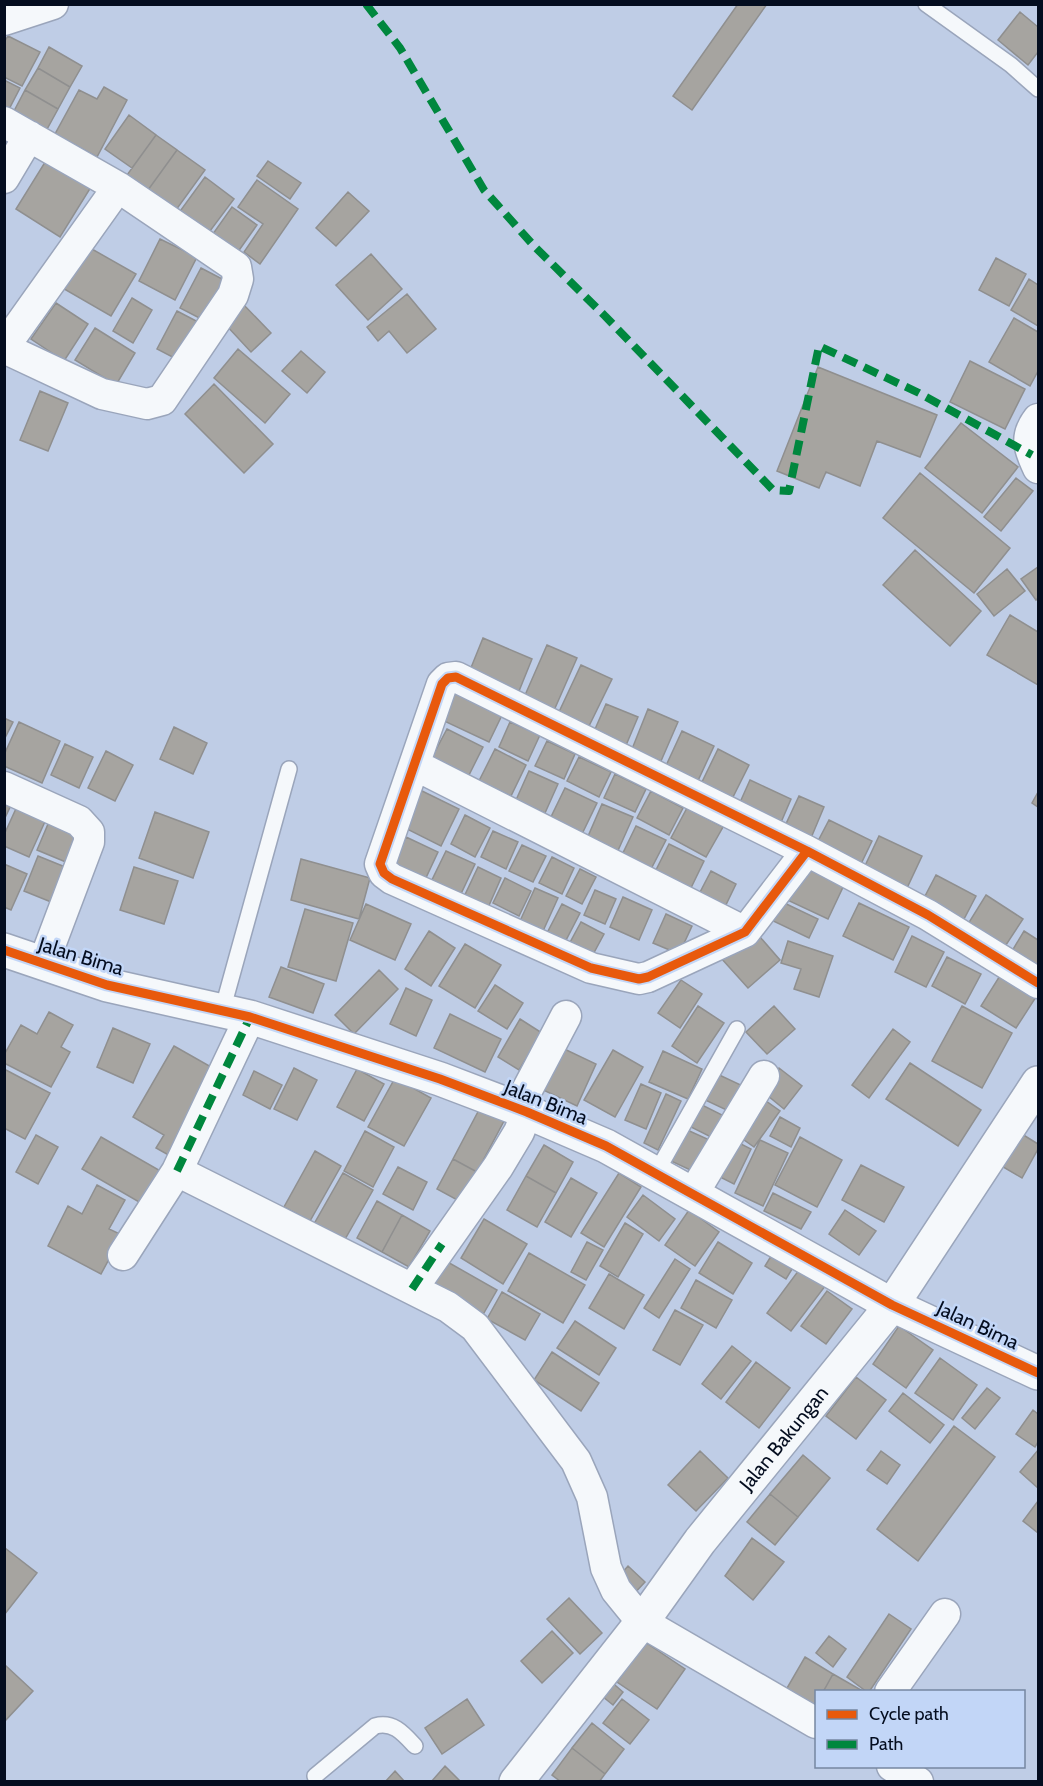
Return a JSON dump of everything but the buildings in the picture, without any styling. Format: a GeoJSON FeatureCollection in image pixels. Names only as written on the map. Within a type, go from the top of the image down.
{"type":"FeatureCollection","features":[{"type":"Feature","properties":{"kind":"street"},"geometry":{"type":"LineString","coordinates":[[4,20],[53,4]]}},
{"type":"Feature","properties":{"kind":"street"},"geometry":{"type":"LineString","coordinates":[[4,178],[17,129],[118,187],[236,267],[238,279],[233,295],[162,400],[147,404],[102,394],[4,347],[118,187]]}},
{"type":"Feature","properties":{"kind":"street"},"geometry":{"type":"LineString","coordinates":[[1038,419],[1034,424],[1029,443],[1038,468]]}},
{"type":"Feature","properties":{"kind":"street"},"geometry":{"type":"LineString","coordinates":[[807,851],[745,932],[648,977],[639,979],[591,968],[392,879],[384,873],[381,864],[382,854],[442,684],[448,678],[456,676],[807,851],[928,915],[1038,983]]}},
{"type":"Feature","properties":{"kind":"street"},"geometry":{"type":"LineString","coordinates":[[415,765],[745,932]]}},
{"type":"Feature","properties":{"kind":"street"},"geometry":{"type":"LineString","coordinates":[[4,787],[79,821],[88,832],[89,842],[43,964]]}},
{"type":"Feature","properties":{"kind":"street","name":"Jalan Bima"},"geometry":{"type":"LineString","coordinates":[[4,950],[107,985],[236,1014],[440,1079],[522,1110],[606,1146],[892,1305],[1038,1373]]}},
{"type":"Feature","properties":{"kind":"street"},"geometry":{"type":"LineString","coordinates":[[123,1255],[177,1171],[236,1014]]}},
{"type":"Feature","properties":{"kind":"street"},"geometry":{"type":"LineString","coordinates":[[412,1289],[498,1167],[519,1132],[522,1110],[566,1016]]}},
{"type":"Feature","properties":{"kind":"street"},"geometry":{"type":"LineString","coordinates":[[693,1194],[764,1076]]}},
{"type":"Feature","properties":{"kind":"street","name":"Jalan Bakungan"},"geometry":{"type":"LineString","coordinates":[[516,1782],[642,1622],[700,1541],[892,1305],[1038,1083]]}},
{"type":"Feature","properties":{"kind":"street"},"geometry":{"type":"LineString","coordinates":[[177,1171],[448,1307],[475,1328],[576,1461],[592,1497],[606,1568],[616,1590],[642,1622],[815,1722]]}},
{"type":"Feature","properties":{"kind":"street"},"geometry":{"type":"LineString","coordinates":[[891,1690],[945,1614]]}},
{"type":"Feature","properties":{"kind":"street"},"geometry":{"type":"LineString","coordinates":[[894,1768],[918,1782]]}},
{"type":"Feature","properties":{"kind":"lane"},"geometry":{"type":"LineString","coordinates":[[926,4],[1011,66],[1038,89]]}},
{"type":"Feature","properties":{"kind":"lane"},"geometry":{"type":"LineString","coordinates":[[236,1014],[289,769]]}},
{"type":"Feature","properties":{"kind":"lane"},"geometry":{"type":"LineString","coordinates":[[656,1173],[737,1029]]}},
{"type":"Feature","properties":{"kind":"lane"},"geometry":{"type":"LineString","coordinates":[[315,1780],[375,1726],[392,1725],[415,1746]]}},
{"type":"Feature","properties":{"kind":"marked path"},"geometry":{"type":"LineString","coordinates":[[366,4],[400,48],[484,190],[535,247],[773,490],[789,491],[819,346],[919,393],[1032,455]]}},
{"type":"Feature","properties":{"kind":"marked path"},"geometry":{"type":"LineString","coordinates":[[177,1171],[250,1017]]}},
{"type":"Feature","properties":{"kind":"marked path"},"geometry":{"type":"LineString","coordinates":[[412,1289],[442,1244]]}},
{"type":"Feature","properties":{"kind":"cycle path"},"geometry":{"type":"LineString","coordinates":[[807,851],[745,932],[648,977],[639,979],[591,968],[392,879],[384,873],[380,864],[442,684],[448,678],[456,677],[807,851],[928,915],[1038,983]]}},
{"type":"Feature","properties":{"kind":"cycle path"},"geometry":{"type":"LineString","coordinates":[[4,950],[107,985],[250,1017],[440,1079],[527,1112],[606,1146],[892,1305],[1038,1373]]}}]}
